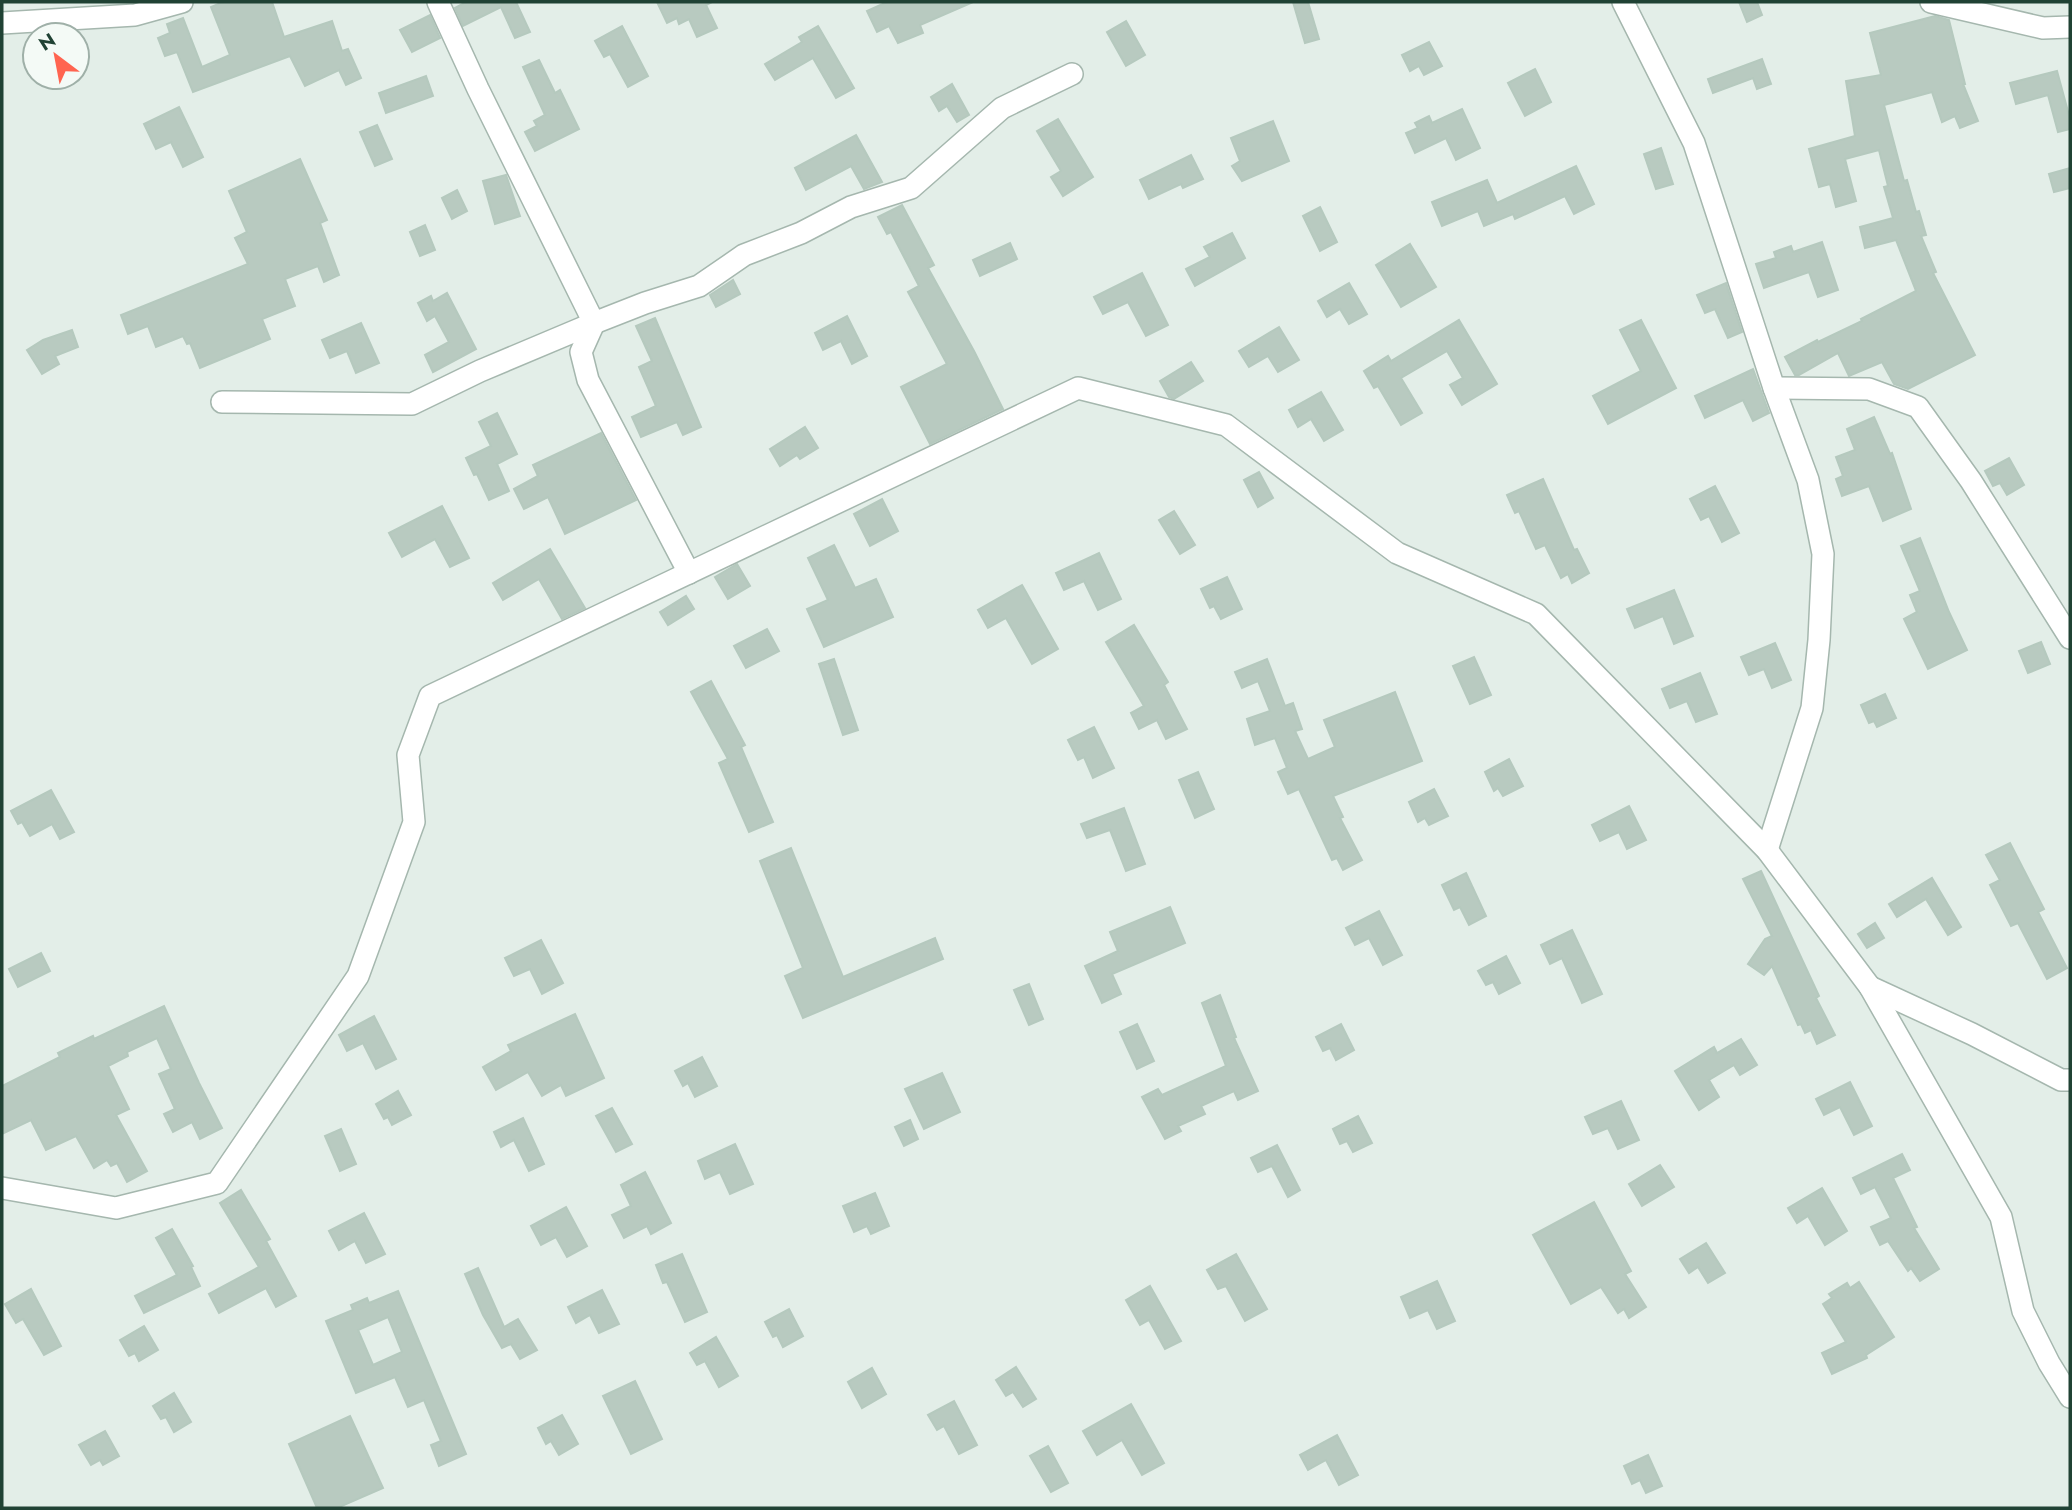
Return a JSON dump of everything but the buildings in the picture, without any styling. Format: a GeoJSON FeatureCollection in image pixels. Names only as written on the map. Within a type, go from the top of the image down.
{"type":"FeatureCollection","features":[{"type":"Feature","properties":{"kind":"street"},"geometry":{"type":"LineString","coordinates":[[2,23],[135,15],[182,2]]}},
{"type":"Feature","properties":{"kind":"street"},"geometry":{"type":"LineString","coordinates":[[438,2],[594,323],[582,352],[588,380],[689,573]]}},
{"type":"Feature","properties":{"kind":"street"},"geometry":{"type":"LineString","coordinates":[[1623,2],[1694,143],[1774,388],[1808,480],[1823,554],[1812,708],[1767,850]]}},
{"type":"Feature","properties":{"kind":"street"},"geometry":{"type":"LineString","coordinates":[[1931,2],[2043,28],[2070,27]]}},
{"type":"Feature","properties":{"kind":"street"},"geometry":{"type":"LineString","coordinates":[[222,402],[412,404],[480,371],[594,323],[699,286],[744,255],[801,233],[850,207],[911,188],[1002,108],[1072,74]]}},
{"type":"Feature","properties":{"kind":"street"},"geometry":{"type":"LineString","coordinates":[[2,1188],[117,1208],[217,1183],[358,976],[414,822],[408,755],[430,696],[1078,388],[1226,425],[1397,552],[1536,614],[1767,850],[1870,987],[2001,1217],[2023,1311],[2049,1363],[2070,1397]]}},
{"type":"Feature","properties":{"kind":"street"},"geometry":{"type":"LineString","coordinates":[[1774,388],[1869,388],[1918,407],[1971,481],[2070,638]]}},
{"type":"Feature","properties":{"kind":"street"},"geometry":{"type":"LineString","coordinates":[[1870,987],[1972,1034],[2061,1080],[2070,1080]]}}]}
